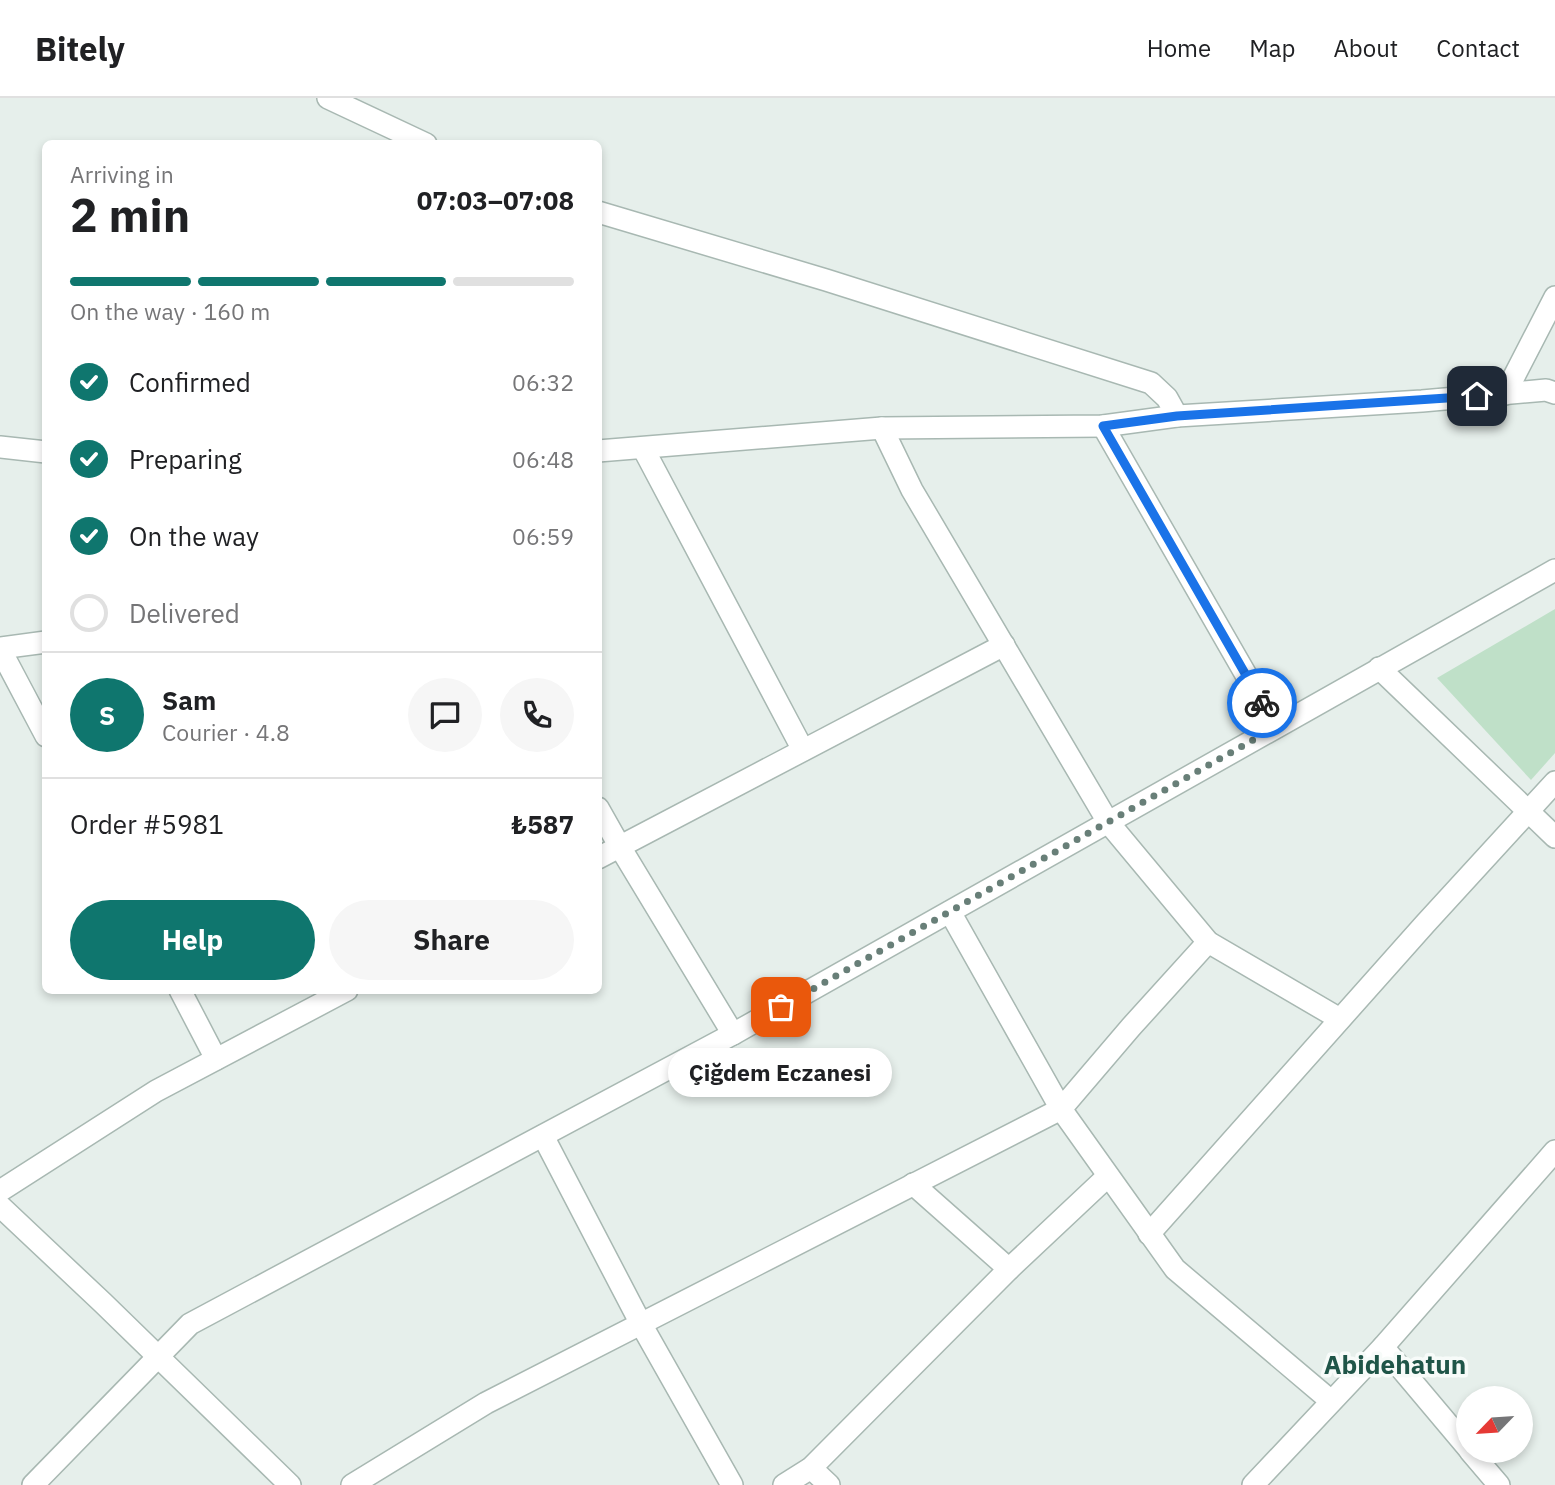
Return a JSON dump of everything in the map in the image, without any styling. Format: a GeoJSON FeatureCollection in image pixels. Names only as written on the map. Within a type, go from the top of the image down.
{"type":"FeatureCollection","features":[{"type":"Feature","properties":{"kind":"street"},"geometry":{"type":"LineString","coordinates":[[328,98],[417,140]]}},
{"type":"Feature","properties":{"kind":"street"},"geometry":{"type":"LineString","coordinates":[[602,213],[1151,383],[1167,398],[1177,416]]}},
{"type":"Feature","properties":{"kind":"street"},"geometry":{"type":"LineString","coordinates":[[1505,394],[1555,297]]}},
{"type":"Feature","properties":{"kind":"street"},"geometry":{"type":"LineString","coordinates":[[602,451],[882,429],[1103,426],[1177,416],[1545,390],[1555,393]]}},
{"type":"Feature","properties":{"kind":"street"},"geometry":{"type":"LineString","coordinates":[[1103,426],[1276,727]]}},
{"type":"Feature","properties":{"kind":"street"},"geometry":{"type":"LineString","coordinates":[[882,429],[912,490],[1108,822],[1208,942],[1340,1019]]}},
{"type":"Feature","properties":{"kind":"street"},"geometry":{"type":"LineString","coordinates":[[0,447],[42,452]]}},
{"type":"Feature","properties":{"kind":"street"},"geometry":{"type":"LineString","coordinates":[[643,448],[803,750]]}},
{"type":"Feature","properties":{"kind":"street"},"geometry":{"type":"LineString","coordinates":[[33,1485],[190,1325],[733,1034],[1555,570]]}},
{"type":"Feature","properties":{"kind":"street"},"geometry":{"type":"LineString","coordinates":[[42,643],[0,649],[42,728]]}},
{"type":"Feature","properties":{"kind":"street"},"geometry":{"type":"LineString","coordinates":[[602,856],[1004,645]]}},
{"type":"Feature","properties":{"kind":"street"},"geometry":{"type":"LineString","coordinates":[[1379,668],[1555,837]]}},
{"type":"Feature","properties":{"kind":"street"},"geometry":{"type":"LineString","coordinates":[[1149,1234],[1555,782]]}},
{"type":"Feature","properties":{"kind":"street"},"geometry":{"type":"LineString","coordinates":[[602,815],[733,1034]]}},
{"type":"Feature","properties":{"kind":"street"},"geometry":{"type":"LineString","coordinates":[[950,912],[1061,1109],[1175,1269],[1331,1401]]}},
{"type":"Feature","properties":{"kind":"street"},"geometry":{"type":"LineString","coordinates":[[352,1485],[486,1403],[1061,1109],[1208,942]]}},
{"type":"Feature","properties":{"kind":"street"},"geometry":{"type":"LineString","coordinates":[[182,994],[216,1059]]}},
{"type":"Feature","properties":{"kind":"street"},"geometry":{"type":"LineString","coordinates":[[0,1191],[156,1091],[341,994]]}},
{"type":"Feature","properties":{"kind":"street"},"geometry":{"type":"LineString","coordinates":[[543,1136],[640,1324],[732,1485]]}},
{"type":"Feature","properties":{"kind":"street"},"geometry":{"type":"LineString","coordinates":[[1252,1485],[1383,1347],[1555,1151]]}},
{"type":"Feature","properties":{"kind":"street"},"geometry":{"type":"LineString","coordinates":[[784,1485],[811,1468],[1009,1269],[1108,1176]]}},
{"type":"Feature","properties":{"kind":"street"},"geometry":{"type":"LineString","coordinates":[[913,1184],[1009,1269]]}},
{"type":"Feature","properties":{"kind":"street"},"geometry":{"type":"LineString","coordinates":[[0,1206],[290,1485]]}},
{"type":"Feature","properties":{"kind":"street"},"geometry":{"type":"LineString","coordinates":[[1383,1347],[1456,1434]]}},
{"type":"Feature","properties":{"kind":"street"},"geometry":{"type":"LineString","coordinates":[[1480,1463],[1499,1485]]}},
{"type":"Feature","properties":{"kind":"street"},"geometry":{"type":"LineString","coordinates":[[811,1468],[829,1485]]}},
{"type":"Feature","properties":{"kind":"green space"},"geometry":{"type":"Polygon","coordinates":[[[1555,609],[1555,753],[1531,780],[1437,678],[1555,609]]]}},
{"type":"Feature","properties":{"kind":"way so far"},"geometry":{"type":"LineString","coordinates":[[781,1007],[1276,727],[1262,703]]}},
{"type":"Feature","properties":{"kind":"place","name":"Çiğdem Eczanesi"},"geometry":{"type":"Point","coordinates":[781,1007]}},
{"type":"Feature","properties":{"kind":"district","name":"Abidehatun"},"geometry":{"type":"Point","coordinates":[1395,1364]}},
{"type":"Feature","properties":{"kind":"route"},"geometry":{"type":"LineString","coordinates":[[1262,703],[1103,426],[1177,416],[1477,396]]}}]}
